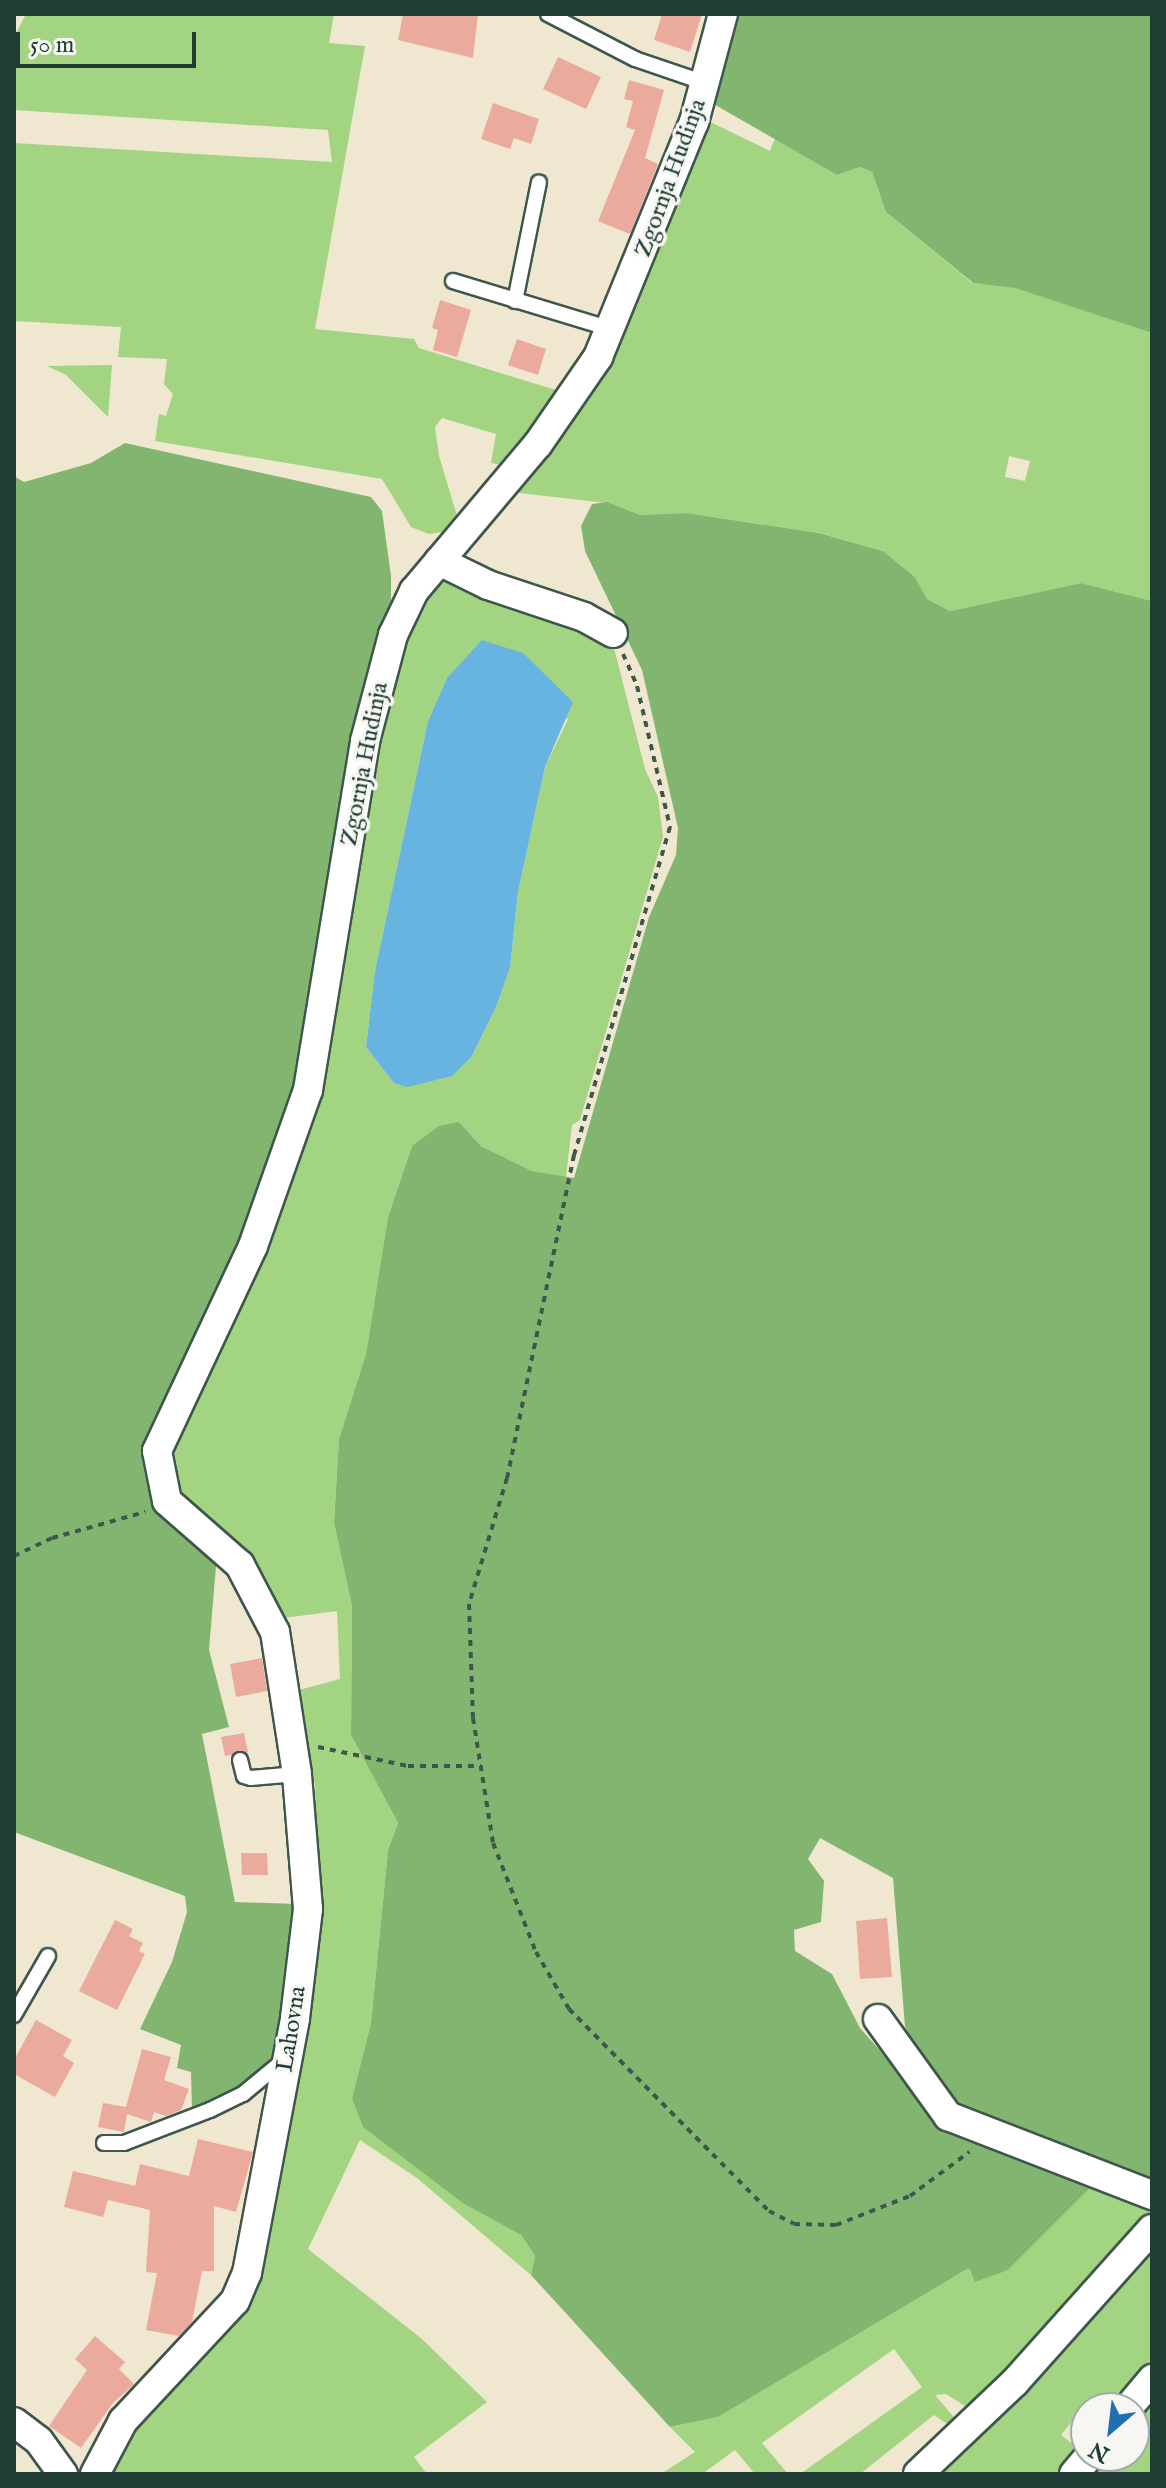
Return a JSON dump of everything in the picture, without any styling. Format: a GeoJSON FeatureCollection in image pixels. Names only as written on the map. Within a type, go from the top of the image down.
{"type":"FeatureCollection","features":[{"type":"Feature","properties":{"kind":"street","name":"Zgornja Hudinja"},"geometry":{"type":"LineString","coordinates":[[167,1501],[159,1484],[157,1451],[253,1246],[308,1090],[365,741],[393,635],[414,591],[538,444],[612,329],[694,122],[723,14]]}},
{"type":"Feature","properties":{"kind":"street"},"geometry":{"type":"LineString","coordinates":[[439,561],[488,585],[584,617],[613,633]]}},
{"type":"Feature","properties":{"kind":"street","name":"Lahovna"},"geometry":{"type":"LineString","coordinates":[[95,2474],[123,2421],[235,2301],[256,2242],[288,2057],[308,1909],[297,1774],[275,1632],[240,1565],[167,1501]]}},
{"type":"Feature","properties":{"kind":"street"},"geometry":{"type":"LineString","coordinates":[[878,2019],[948,2116],[1152,2195]]}},
{"type":"Feature","properties":{"kind":"street"},"geometry":{"type":"LineString","coordinates":[[918,2474],[1015,2382],[1152,2229]]}},
{"type":"Feature","properties":{"kind":"street"},"geometry":{"type":"LineString","coordinates":[[14,2422],[39,2441],[63,2474]]}},
{"type":"Feature","properties":{"kind":"lane"},"geometry":{"type":"LineString","coordinates":[[548,14],[635,59],[705,83]]}},
{"type":"Feature","properties":{"kind":"lane"},"geometry":{"type":"LineString","coordinates":[[515,301],[539,182]]}},
{"type":"Feature","properties":{"kind":"lane"},"geometry":{"type":"LineString","coordinates":[[453,281],[612,329]]}},
{"type":"Feature","properties":{"kind":"lane"},"geometry":{"type":"LineString","coordinates":[[240,1760],[244,1776],[251,1778],[297,1774]]}},
{"type":"Feature","properties":{"kind":"lane"},"geometry":{"type":"LineString","coordinates":[[14,2015],[48,1956]]}},
{"type":"Feature","properties":{"kind":"lane"},"geometry":{"type":"LineString","coordinates":[[104,2143],[124,2143],[210,2110],[243,2094],[288,2057]]}},
{"type":"Feature","properties":{"kind":"path"},"geometry":{"type":"LineString","coordinates":[[613,633],[637,686],[670,827],[574,1155],[507,1478],[469,1604],[473,1718],[493,1843],[536,1952],[569,2009],[769,2211],[794,2224],[836,2225],[910,2196],[971,2150]]}},
{"type":"Feature","properties":{"kind":"path"},"geometry":{"type":"LineString","coordinates":[[14,1556],[98,1523],[157,1511],[167,1501]]}},
{"type":"Feature","properties":{"kind":"path"},"geometry":{"type":"LineString","coordinates":[[290,1727],[329,1751],[408,1766],[481,1766]]}},
{"type":"Feature","properties":{"kind":"green space"},"geometry":{"type":"Polygon","coordinates":[[[334,14],[329,43],[365,46],[315,329],[414,339],[419,348],[559,391],[509,466],[491,463],[496,434],[442,418],[435,427],[439,456],[458,519],[448,531],[429,534],[411,527],[382,479],[155,441],[159,414],[166,416],[173,394],[164,384],[167,359],[118,357],[121,327],[14,321],[14,143],[332,162],[328,130],[14,110],[14,37],[25,16],[334,14]]]}},
{"type":"Feature","properties":{"kind":"green space"},"geometry":{"type":"Polygon","coordinates":[[[737,14],[1152,14],[1152,333],[1015,288],[973,283],[886,212],[872,172],[860,167],[837,175],[712,103],[737,14]]]}},
{"type":"Feature","properties":{"kind":"green space"},"geometry":{"type":"Polygon","coordinates":[[[706,120],[770,151],[775,138],[837,175],[860,167],[872,172],[886,212],[972,283],[1015,287],[1152,333],[1152,601],[1081,583],[950,611],[927,599],[915,577],[883,551],[820,533],[687,513],[640,515],[607,503],[511,492],[597,386],[688,174],[706,120]],[[1009,456],[1005,477],[1025,481],[1030,461],[1009,456]]]}},
{"type":"Feature","properties":{"kind":"green space"},"geometry":{"type":"Polygon","coordinates":[[[112,365],[108,417],[66,375],[47,366],[112,365]]]}},
{"type":"Feature","properties":{"kind":"green space"},"geometry":{"type":"Polygon","coordinates":[[[125,443],[371,497],[382,511],[391,576],[391,609],[285,1135],[151,1472],[217,1554],[209,1650],[229,1727],[202,1734],[235,1902],[298,1904],[279,2050],[238,2091],[192,2111],[191,2072],[177,2068],[181,2045],[140,2029],[172,1962],[187,1912],[185,1896],[14,1832],[14,476],[24,482],[91,463],[125,443]]]}},
{"type":"Feature","properties":{"kind":"green space"},"geometry":{"type":"Polygon","coordinates":[[[607,502],[640,515],[687,513],[819,533],[883,551],[915,577],[927,599],[950,611],[1081,583],[1152,601],[1152,2188],[957,2116],[931,2087],[905,2026],[893,1878],[820,1838],[808,1859],[824,1881],[821,1922],[794,1930],[795,1951],[832,1974],[860,2028],[940,2118],[964,2132],[1098,2180],[1008,2270],[975,2282],[969,2268],[718,2417],[670,2427],[531,2275],[535,2256],[521,2235],[464,2204],[363,2127],[352,2098],[371,2023],[388,1850],[398,1823],[351,1735],[352,1606],[334,1522],[339,1439],[366,1354],[388,1217],[412,1146],[439,1126],[459,1122],[481,1146],[532,1171],[574,1178],[649,917],[676,855],[678,828],[642,670],[585,551],[581,526],[592,504],[607,502]]]}},
{"type":"Feature","properties":{"kind":"green space"},"geometry":{"type":"Polygon","coordinates":[[[465,575],[613,644],[645,769],[658,797],[663,837],[580,1120],[572,1125],[566,1177],[532,1171],[481,1146],[459,1122],[412,1146],[388,1217],[366,1354],[339,1439],[334,1521],[352,1606],[351,1735],[398,1823],[388,1850],[371,2023],[352,2098],[464,2204],[521,2235],[535,2256],[531,2275],[417,2178],[360,2140],[308,2249],[422,2339],[487,2402],[414,2457],[427,2474],[105,2474],[117,2441],[234,2316],[318,1914],[315,1785],[299,1690],[340,1679],[337,1611],[284,1618],[265,1576],[175,1494],[165,1449],[383,697],[421,597],[443,576],[465,575]],[[447,678],[428,721],[375,971],[366,1047],[394,1083],[472,1056],[496,1007],[510,968],[518,892],[545,767],[568,719],[447,678]]]}},
{"type":"Feature","properties":{"kind":"green space"},"geometry":{"type":"Polygon","coordinates":[[[1098,2180],[1152,2203],[1152,2220],[1106,2275],[968,2408],[946,2394],[935,2395],[958,2422],[953,2428],[934,2415],[860,2474],[800,2474],[922,2387],[894,2349],[762,2443],[788,2474],[755,2474],[735,2450],[702,2474],[661,2474],[695,2452],[670,2427],[718,2417],[969,2268],[971,2274],[1008,2270],[1098,2180]]]}},
{"type":"Feature","properties":{"kind":"green space"},"geometry":{"type":"Polygon","coordinates":[[[1152,2236],[1152,2360],[1127,2392],[1070,2392],[1070,2424],[1061,2435],[1070,2442],[1070,2464],[1061,2474],[935,2474],[1152,2236]]]}},
{"type":"Feature","properties":{"kind":"green space"},"geometry":{"type":"Polygon","coordinates":[[[1152,2388],[1152,2474],[1086,2474],[1150,2472],[1149,2392],[1152,2388]]]}},
{"type":"Feature","properties":{"kind":"water"},"geometry":{"type":"Polygon","coordinates":[[[482,640],[523,653],[573,702],[545,767],[518,892],[510,968],[496,1007],[472,1056],[452,1076],[407,1087],[394,1083],[366,1047],[375,971],[428,721],[447,678],[482,640]]]}},
{"type":"Feature","properties":{"kind":"building"},"geometry":{"type":"Polygon","coordinates":[[[403,14],[478,14],[473,58],[398,40],[403,14]]]}},
{"type":"Feature","properties":{"kind":"building"},"geometry":{"type":"Polygon","coordinates":[[[662,14],[702,14],[690,52],[654,40],[662,14]]]}},
{"type":"Feature","properties":{"kind":"building"},"geometry":{"type":"Polygon","coordinates":[[[558,57],[601,77],[586,109],[543,89],[558,57]]]}},
{"type":"Feature","properties":{"kind":"building"},"geometry":{"type":"Polygon","coordinates":[[[629,80],[664,90],[645,158],[658,164],[630,234],[598,221],[635,130],[626,127],[633,101],[624,99],[629,80]]]}},
{"type":"Feature","properties":{"kind":"building"},"geometry":{"type":"Polygon","coordinates":[[[493,103],[539,119],[531,144],[514,138],[510,149],[481,139],[493,103]]]}},
{"type":"Feature","properties":{"kind":"building"},"geometry":{"type":"Polygon","coordinates":[[[440,300],[471,310],[457,357],[433,350],[438,330],[432,328],[440,300]]]}},
{"type":"Feature","properties":{"kind":"building"},"geometry":{"type":"Polygon","coordinates":[[[517,339],[546,349],[538,375],[508,365],[517,339]]]}},
{"type":"Feature","properties":{"kind":"building"},"geometry":{"type":"Polygon","coordinates":[[[262,1658],[267,1691],[236,1697],[230,1664],[262,1658]]]}},
{"type":"Feature","properties":{"kind":"building"},"geometry":{"type":"Polygon","coordinates":[[[244,1733],[248,1752],[225,1756],[221,1737],[244,1733]]]}},
{"type":"Feature","properties":{"kind":"building"},"geometry":{"type":"Polygon","coordinates":[[[241,1853],[267,1853],[268,1875],[242,1875],[241,1853]]]}},
{"type":"Feature","properties":{"kind":"building"},"geometry":{"type":"Polygon","coordinates":[[[887,1918],[892,1977],[860,1979],[856,1921],[887,1918]]]}},
{"type":"Feature","properties":{"kind":"building"},"geometry":{"type":"Polygon","coordinates":[[[115,1920],[133,1929],[129,1936],[143,1943],[139,1951],[145,1954],[117,2010],[79,1991],[115,1920]]]}},
{"type":"Feature","properties":{"kind":"building"},"geometry":{"type":"Polygon","coordinates":[[[36,2020],[72,2040],[63,2056],[74,2063],[55,2097],[14,2074],[14,2060],[36,2020]]]}},
{"type":"Feature","properties":{"kind":"building"},"geometry":{"type":"Polygon","coordinates":[[[142,2049],[171,2057],[164,2080],[189,2089],[181,2110],[166,2116],[154,2112],[151,2122],[127,2114],[124,2132],[98,2127],[103,2103],[126,2107],[142,2049]]]}},
{"type":"Feature","properties":{"kind":"building"},"geometry":{"type":"Polygon","coordinates":[[[198,2139],[253,2152],[236,2212],[214,2206],[214,2271],[202,2271],[192,2322],[179,2336],[146,2330],[157,2273],[146,2272],[150,2210],[108,2200],[103,2217],[64,2207],[73,2171],[135,2186],[140,2164],[189,2176],[198,2139]]]}},
{"type":"Feature","properties":{"kind":"building"},"geometry":{"type":"Polygon","coordinates":[[[95,2336],[125,2362],[119,2369],[134,2384],[113,2403],[81,2448],[49,2426],[87,2370],[75,2359],[95,2336]]]}}]}
